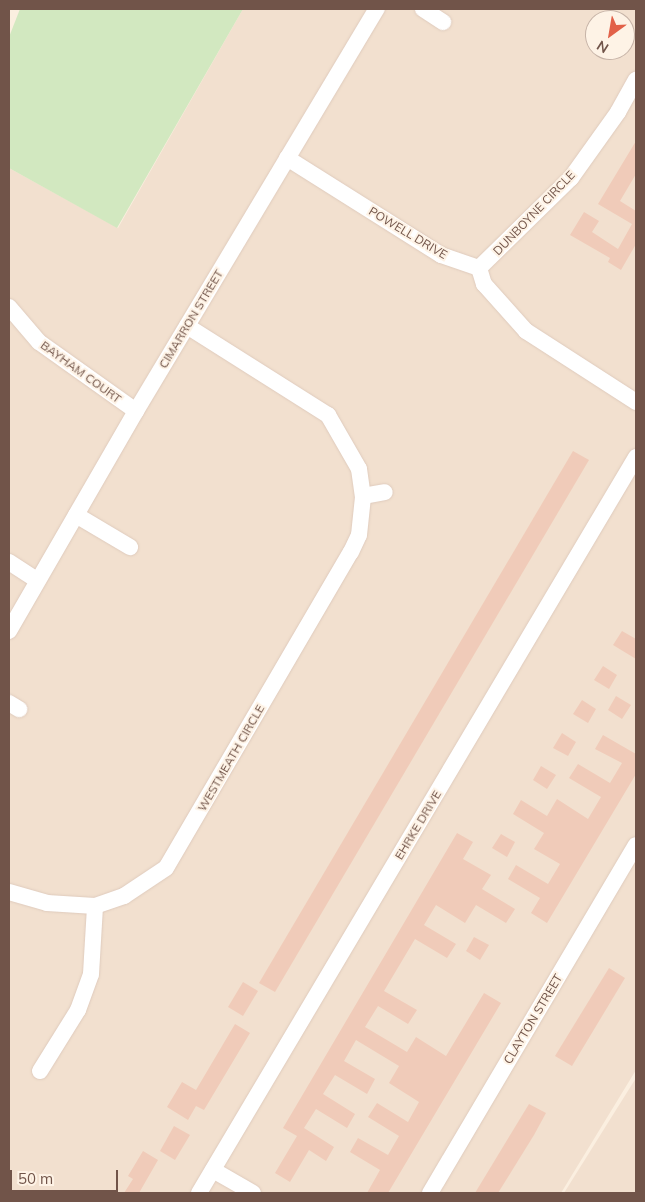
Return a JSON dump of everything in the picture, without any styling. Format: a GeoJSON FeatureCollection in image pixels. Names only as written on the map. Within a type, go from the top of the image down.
{"type":"FeatureCollection","features":[{"type":"Feature","properties":{"kind":"street","name":"CIMARRON STREET"},"geometry":{"type":"LineString","coordinates":[[9,631],[136,411],[377,9]]}},
{"type":"Feature","properties":{"kind":"street"},"geometry":{"type":"LineString","coordinates":[[423,9],[442,22]]}},
{"type":"Feature","properties":{"kind":"street","name":"DUNBOYNE CIRCLE"},"geometry":{"type":"LineString","coordinates":[[479,268],[571,178],[618,112],[636,80]]}},
{"type":"Feature","properties":{"kind":"street","name":"POWELL DRIVE"},"geometry":{"type":"LineString","coordinates":[[287,158],[441,255],[479,268]]}},
{"type":"Feature","properties":{"kind":"street"},"geometry":{"type":"LineString","coordinates":[[479,268],[484,284],[526,331],[636,402]]}},
{"type":"Feature","properties":{"kind":"street","name":"BAYHAM COURT"},"geometry":{"type":"LineString","coordinates":[[9,307],[39,342],[136,411]]}},
{"type":"Feature","properties":{"kind":"street","name":"WESTMEATH CIRCLE"},"geometry":{"type":"LineString","coordinates":[[9,892],[47,904],[95,906],[124,896],[166,868],[180,849],[206,797],[351,552],[359,535],[363,496],[359,469],[328,415],[187,326]]}},
{"type":"Feature","properties":{"kind":"street","name":"EHRKE DRIVE"},"geometry":{"type":"LineString","coordinates":[[199,1193],[636,457]]}},
{"type":"Feature","properties":{"kind":"street"},"geometry":{"type":"LineString","coordinates":[[363,496],[385,492]]}},
{"type":"Feature","properties":{"kind":"street"},"geometry":{"type":"LineString","coordinates":[[76,515],[130,547]]}},
{"type":"Feature","properties":{"kind":"street"},"geometry":{"type":"LineString","coordinates":[[9,562],[37,580]]}},
{"type":"Feature","properties":{"kind":"street","name":"CLAYTON STREET"},"geometry":{"type":"LineString","coordinates":[[430,1193],[636,845]]}},
{"type":"Feature","properties":{"kind":"street"},"geometry":{"type":"LineString","coordinates":[[40,1071],[78,1010],[88,983],[94,955],[95,906]]}},
{"type":"Feature","properties":{"kind":"street"},"geometry":{"type":"LineString","coordinates":[[213,1170],[253,1193]]}},
{"type":"Feature","properties":{"kind":"shaded area"},"geometry":{"type":"Polygon","coordinates":[[[243,9],[636,9],[636,1070],[561,1193],[9,1193],[9,168],[118,228],[243,9]]]}},
{"type":"Feature","properties":{"kind":"shaded area"},"geometry":{"type":"Polygon","coordinates":[[[636,1078],[636,1193],[564,1193],[636,1078]]]}},
{"type":"Feature","properties":{"kind":"green space"},"geometry":{"type":"Polygon","coordinates":[[[20,9],[243,9],[117,228],[9,168],[9,37],[20,9]]]}},
{"type":"Feature","properties":{"kind":"building"},"geometry":{"type":"Polygon","coordinates":[[[636,141],[636,174],[620,201],[636,211],[636,244],[621,270],[608,262],[610,258],[570,235],[584,212],[599,221],[592,232],[618,249],[632,224],[598,204],[636,141]]]}},
{"type":"Feature","properties":{"kind":"building"},"geometry":{"type":"Polygon","coordinates":[[[573,451],[589,460],[275,992],[259,983],[573,451]]]}},
{"type":"Feature","properties":{"kind":"building"},"geometry":{"type":"Polygon","coordinates":[[[622,631],[636,639],[636,659],[613,645],[622,631]]]}},
{"type":"Feature","properties":{"kind":"building"},"geometry":{"type":"Polygon","coordinates":[[[603,666],[617,675],[609,689],[594,680],[603,666]]]}},
{"type":"Feature","properties":{"kind":"building"},"geometry":{"type":"Polygon","coordinates":[[[616,696],[631,705],[622,719],[608,710],[616,696]]]}},
{"type":"Feature","properties":{"kind":"building"},"geometry":{"type":"Polygon","coordinates":[[[582,700],[596,709],[588,723],[573,714],[582,700]]]}},
{"type":"Feature","properties":{"kind":"building"},"geometry":{"type":"Polygon","coordinates":[[[562,733],[576,742],[568,756],[553,748],[562,733]]]}},
{"type":"Feature","properties":{"kind":"building"},"geometry":{"type":"Polygon","coordinates":[[[603,735],[636,754],[636,774],[547,923],[531,913],[540,898],[508,879],[516,865],[548,884],[560,864],[534,849],[544,833],[513,814],[521,800],[547,816],[557,799],[588,819],[601,797],[569,778],[578,764],[610,783],[622,763],[595,749],[603,735]]]}},
{"type":"Feature","properties":{"kind":"building"},"geometry":{"type":"Polygon","coordinates":[[[541,766],[556,775],[547,789],[533,780],[541,766]]]}},
{"type":"Feature","properties":{"kind":"building"},"geometry":{"type":"Polygon","coordinates":[[[457,833],[473,842],[463,859],[491,875],[482,889],[515,909],[506,923],[476,905],[465,923],[436,905],[424,925],[456,944],[447,958],[415,939],[384,991],[417,1010],[408,1024],[378,1006],[365,1027],[407,1052],[416,1037],[446,1056],[484,993],[501,1003],[388,1193],[367,1193],[380,1170],[350,1152],[358,1138],[388,1155],[399,1136],[368,1117],[377,1103],[408,1122],[419,1102],[389,1083],[399,1066],[356,1040],[344,1061],[375,1079],[367,1094],[335,1075],[323,1094],[355,1114],[347,1128],[316,1109],[304,1128],[334,1147],[326,1161],[309,1150],[290,1182],[275,1173],[297,1136],[283,1128],[457,833]]]}},
{"type":"Feature","properties":{"kind":"building"},"geometry":{"type":"Polygon","coordinates":[[[501,834],[515,842],[507,857],[492,848],[501,834]]]}},
{"type":"Feature","properties":{"kind":"building"},"geometry":{"type":"Polygon","coordinates":[[[474,937],[489,945],[480,960],[466,951],[474,937]]]}},
{"type":"Feature","properties":{"kind":"building"},"geometry":{"type":"Polygon","coordinates":[[[609,968],[625,978],[572,1066],[555,1056],[609,968]]]}},
{"type":"Feature","properties":{"kind":"building"},"geometry":{"type":"Polygon","coordinates":[[[243,982],[258,991],[243,1016],[228,1007],[243,982]]]}},
{"type":"Feature","properties":{"kind":"building"},"geometry":{"type":"Polygon","coordinates":[[[235,1024],[250,1033],[204,1110],[196,1106],[188,1120],[167,1107],[182,1082],[196,1090],[235,1024]]]}},
{"type":"Feature","properties":{"kind":"building"},"geometry":{"type":"Polygon","coordinates":[[[529,1104],[546,1113],[534,1135],[498,1193],[475,1193],[529,1104]]]}},
{"type":"Feature","properties":{"kind":"building"},"geometry":{"type":"Polygon","coordinates":[[[174,1126],[190,1135],[175,1160],[160,1151],[174,1126]]]}},
{"type":"Feature","properties":{"kind":"building"},"geometry":{"type":"Polygon","coordinates":[[[143,1151],[158,1160],[139,1193],[124,1193],[133,1179],[128,1176],[143,1151]]]}}]}
